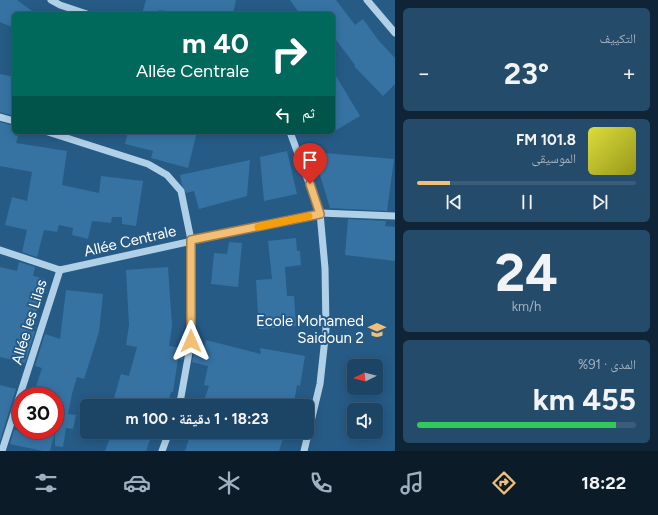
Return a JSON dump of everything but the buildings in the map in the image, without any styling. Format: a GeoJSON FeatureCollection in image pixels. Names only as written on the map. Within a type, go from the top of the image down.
{"type":"FeatureCollection","features":[{"type":"Feature","properties":{"kind":"street"},"geometry":{"type":"LineString","coordinates":[[51,0],[60,5],[81,12]]}},
{"type":"Feature","properties":{"kind":"street"},"geometry":{"type":"LineString","coordinates":[[367,0],[395,32]]}},
{"type":"Feature","properties":{"kind":"street"},"geometry":{"type":"LineString","coordinates":[[0,117],[12,120]]}},
{"type":"Feature","properties":{"kind":"street"},"geometry":{"type":"LineString","coordinates":[[54,134],[148,164],[167,175],[181,191],[191,240],[191,341],[180,399]]}},
{"type":"Feature","properties":{"kind":"street"},"geometry":{"type":"LineString","coordinates":[[291,134],[320,214],[325,268],[326,329],[320,384],[304,451]]}},
{"type":"Feature","properties":{"kind":"street","name":"Allée Centrale"},"geometry":{"type":"LineString","coordinates":[[60,270],[191,240],[320,214],[395,216]]}},
{"type":"Feature","properties":{"kind":"street"},"geometry":{"type":"LineString","coordinates":[[0,250],[60,270]]}},
{"type":"Feature","properties":{"kind":"street","name":"Allée les Lilas"},"geometry":{"type":"LineString","coordinates":[[2,451],[60,270]]}},
{"type":"Feature","properties":{"kind":"street"},"geometry":{"type":"LineString","coordinates":[[162,451],[166,439]]}},
{"type":"Feature","properties":{"kind":"slow traffic"},"geometry":{"type":"LineString","coordinates":[[258,227],[309,216]]}},
{"type":"Feature","properties":{"kind":"place","name":"Ecole Mohamed Saidoun 2"},"geometry":{"type":"Point","coordinates":[377,330]}},
{"type":"Feature","properties":{"kind":"route"},"geometry":{"type":"LineString","coordinates":[[191,341],[191,240],[320,214],[310,184]]}}]}
